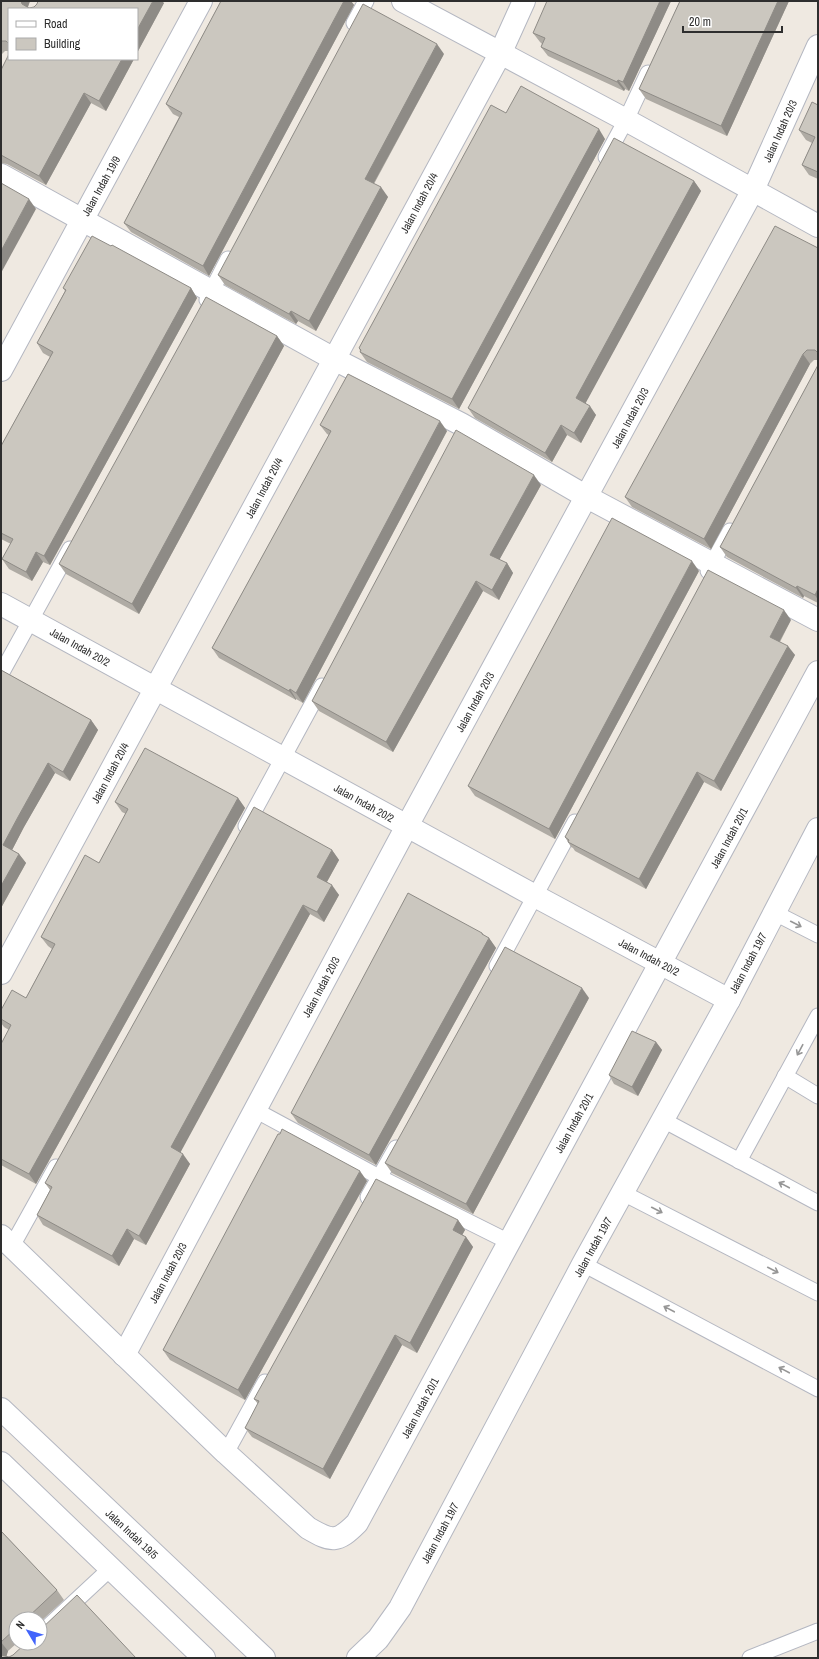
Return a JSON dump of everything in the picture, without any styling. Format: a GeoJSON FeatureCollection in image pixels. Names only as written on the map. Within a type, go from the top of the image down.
{"type":"FeatureCollection","features":[{"type":"Feature","properties":{"kind":"street","name":"Jalan Indah 19/9"},"geometry":{"type":"LineString","coordinates":[[1,370],[201,1]]}},
{"type":"Feature","properties":{"kind":"street"},"geometry":{"type":"LineString","coordinates":[[403,1],[626,120],[818,226]]}},
{"type":"Feature","properties":{"kind":"street","name":"Jalan Indah 20/4"},"geometry":{"type":"LineString","coordinates":[[1,973],[500,54],[524,1]]}},
{"type":"Feature","properties":{"kind":"street","name":"Jalan Indah 20/3"},"geometry":{"type":"LineString","coordinates":[[124,1355],[407,826],[753,190],[818,46]]}},
{"type":"Feature","properties":{"kind":"street"},"geometry":{"type":"LineString","coordinates":[[1,175],[212,290],[334,359],[461,425],[587,497],[818,620]]}},
{"type":"Feature","properties":{"kind":"street","name":"Jalan Indah 20/2"},"geometry":{"type":"LineString","coordinates":[[1,604],[283,759],[729,1000]]}},
{"type":"Feature","properties":{"kind":"street","name":"Jalan Indah 20/1"},"geometry":{"type":"LineString","coordinates":[[226,1453],[308,1528],[321,1536],[335,1539],[346,1534],[357,1523],[818,672]]}},
{"type":"Feature","properties":{"kind":"street","name":"Jalan Indah 19/7"},"geometry":{"type":"LineString","coordinates":[[358,1658],[378,1639],[400,1608],[583,1264],[729,1000],[818,829]]}},
{"type":"Feature","properties":{"kind":"street"},"geometry":{"type":"LineString","coordinates":[[6,1241],[226,1453]]}},
{"type":"Feature","properties":{"kind":"street","name":"Jalan Indah 19/5"},"geometry":{"type":"LineString","coordinates":[[1,1409],[264,1658]]}},
{"type":"Feature","properties":{"kind":"street"},"geometry":{"type":"LineString","coordinates":[[1,1463],[204,1658]]}},
{"type":"Feature","properties":{"kind":"lane"},"geometry":{"type":"LineString","coordinates":[[347,36],[366,1]]}},
{"type":"Feature","properties":{"kind":"lane"},"geometry":{"type":"LineString","coordinates":[[600,169],[626,120],[655,57]]}},
{"type":"Feature","properties":{"kind":"lane"},"geometry":{"type":"LineString","coordinates":[[200,311],[234,248]]}},
{"type":"Feature","properties":{"kind":"lane"},"geometry":{"type":"LineString","coordinates":[[702,584],[735,522]]}},
{"type":"Feature","properties":{"kind":"lane"},"geometry":{"type":"LineString","coordinates":[[1,674],[77,536]]}},
{"type":"Feature","properties":{"kind":"lane"},"geometry":{"type":"LineString","coordinates":[[241,836],[328,676]]}},
{"type":"Feature","properties":{"kind":"lane"},"geometry":{"type":"LineString","coordinates":[[490,978],[583,806]]}},
{"type":"Feature","properties":{"kind":"lane"},"geometry":{"type":"LineString","coordinates":[[775,913],[818,935]]}},
{"type":"Feature","properties":{"kind":"lane"},"geometry":{"type":"LineString","coordinates":[[738,1161],[818,1016]]}},
{"type":"Feature","properties":{"kind":"lane"},"geometry":{"type":"LineString","coordinates":[[785,1076],[818,1096]]}},
{"type":"Feature","properties":{"kind":"lane"},"geometry":{"type":"LineString","coordinates":[[255,1110],[380,1177],[509,1242]]}},
{"type":"Feature","properties":{"kind":"lane"},"geometry":{"type":"LineString","coordinates":[[663,1120],[818,1204]]}},
{"type":"Feature","properties":{"kind":"lane"},"geometry":{"type":"LineString","coordinates":[[360,1211],[402,1136]]}},
{"type":"Feature","properties":{"kind":"lane"},"geometry":{"type":"LineString","coordinates":[[6,1241],[62,1156]]}},
{"type":"Feature","properties":{"kind":"lane"},"geometry":{"type":"LineString","coordinates":[[623,1192],[818,1293]]}},
{"type":"Feature","properties":{"kind":"lane"},"geometry":{"type":"LineString","coordinates":[[583,1264],[818,1389]]}},
{"type":"Feature","properties":{"kind":"lane"},"geometry":{"type":"LineString","coordinates":[[226,1453],[272,1370]]}},
{"type":"Feature","properties":{"kind":"lane"},"geometry":{"type":"LineString","coordinates":[[48,1627],[111,1568]]}},
{"type":"Feature","properties":{"kind":"lane"},"geometry":{"type":"LineString","coordinates":[[750,1658],[818,1631]]}},
{"type":"Feature","properties":{"kind":"building"},"geometry":{"type":"Polygon","coordinates":[[[1,1],[21,1],[22,4],[29,8],[8,8],[8,43],[6,41],[1,41],[1,1]]]}},
{"type":"Feature","properties":{"kind":"building"},"geometry":{"type":"Polygon","coordinates":[[[38,1],[153,1],[138,28],[138,8],[29,8],[34,7],[38,1]]]}},
{"type":"Feature","properties":{"kind":"building"},"geometry":{"type":"Polygon","coordinates":[[[221,1],[344,1],[203,266],[124,223],[182,113],[166,104],[221,1]]]}},
{"type":"Feature","properties":{"kind":"building"},"geometry":{"type":"Polygon","coordinates":[[[547,1],[660,1],[623,82],[618,80],[617,82],[541,47],[545,38],[533,33],[547,1]]]}},
{"type":"Feature","properties":{"kind":"building"},"geometry":{"type":"Polygon","coordinates":[[[680,1],[778,1],[721,126],[639,89],[680,1]]]}},
{"type":"Feature","properties":{"kind":"building"},"geometry":{"type":"Polygon","coordinates":[[[363,4],[437,44],[365,179],[381,187],[309,321],[291,311],[289,314],[218,275],[363,4]]]}},
{"type":"Feature","properties":{"kind":"building"},"geometry":{"type":"Polygon","coordinates":[[[8,56],[8,60],[121,60],[99,101],[84,93],[39,176],[1,155],[1,70],[8,56]]]}},
{"type":"Feature","properties":{"kind":"building"},"geometry":{"type":"Polygon","coordinates":[[[521,86],[599,129],[452,399],[360,352],[361,350],[359,348],[491,105],[506,113],[521,86]]]}},
{"type":"Feature","properties":{"kind":"building"},"geometry":{"type":"Polygon","coordinates":[[[812,102],[818,105],[818,172],[802,165],[815,137],[799,130],[812,102]]]}},
{"type":"Feature","properties":{"kind":"building"},"geometry":{"type":"Polygon","coordinates":[[[614,138],[694,181],[576,398],[590,406],[574,433],[561,425],[545,453],[468,408],[614,138]]]}},
{"type":"Feature","properties":{"kind":"building"},"geometry":{"type":"Polygon","coordinates":[[[1,183],[29,199],[1,251],[1,183]]]}},
{"type":"Feature","properties":{"kind":"building"},"geometry":{"type":"Polygon","coordinates":[[[775,226],[818,248],[818,353],[815,350],[807,350],[803,354],[704,539],[625,497],[775,226]]]}},
{"type":"Feature","properties":{"kind":"building"},"geometry":{"type":"Polygon","coordinates":[[[92,236],[111,246],[112,245],[191,288],[44,556],[36,552],[26,572],[2,559],[13,539],[1,533],[1,446],[53,352],[37,343],[66,290],[63,288],[92,236]]]}},
{"type":"Feature","properties":{"kind":"building"},"geometry":{"type":"Polygon","coordinates":[[[206,297],[277,336],[132,604],[59,564],[206,297]]]}},
{"type":"Feature","properties":{"kind":"building"},"geometry":{"type":"Polygon","coordinates":[[[818,365],[818,589],[815,595],[797,586],[796,588],[720,547],[818,365]]]}},
{"type":"Feature","properties":{"kind":"building"},"geometry":{"type":"Polygon","coordinates":[[[348,374],[440,421],[296,693],[290,689],[289,691],[212,648],[331,431],[320,425],[348,374]]]}},
{"type":"Feature","properties":{"kind":"building"},"geometry":{"type":"Polygon","coordinates":[[[456,430],[534,475],[490,555],[507,563],[492,590],[476,581],[386,742],[312,701],[456,430]]]}},
{"type":"Feature","properties":{"kind":"building"},"geometry":{"type":"Polygon","coordinates":[[[612,518],[692,561],[549,829],[468,786],[612,518]]]}},
{"type":"Feature","properties":{"kind":"building"},"geometry":{"type":"Polygon","coordinates":[[[708,570],[784,610],[770,637],[788,646],[714,781],[697,772],[639,879],[568,842],[569,840],[565,837],[708,570]]]}},
{"type":"Feature","properties":{"kind":"building"},"geometry":{"type":"Polygon","coordinates":[[[1,670],[91,720],[63,772],[48,763],[18,817],[3,845],[19,854],[1,886],[1,670]]]}},
{"type":"Feature","properties":{"kind":"building"},"geometry":{"type":"Polygon","coordinates":[[[145,748],[238,798],[29,1174],[1,1159],[1,1044],[11,1025],[1,1019],[1,1010],[12,990],[26,998],[55,944],[41,937],[85,855],[99,863],[128,809],[115,802],[145,748]]]}},
{"type":"Feature","properties":{"kind":"building"},"geometry":{"type":"Polygon","coordinates":[[[254,807],[332,850],[317,877],[332,885],[317,912],[303,905],[171,1147],[183,1154],[139,1236],[127,1229],[112,1256],[37,1215],[52,1187],[45,1183],[254,807]]]}},
{"type":"Feature","properties":{"kind":"building"},"geometry":{"type":"Polygon","coordinates":[[[408,893],[489,938],[369,1155],[291,1113],[408,893]]]}},
{"type":"Feature","properties":{"kind":"building"},"geometry":{"type":"Polygon","coordinates":[[[505,947],[582,988],[466,1204],[385,1163],[505,947]]]}},
{"type":"Feature","properties":{"kind":"building"},"geometry":{"type":"Polygon","coordinates":[[[632,1031],[656,1042],[632,1087],[609,1075],[632,1031]]]}},
{"type":"Feature","properties":{"kind":"building"},"geometry":{"type":"Polygon","coordinates":[[[282,1129],[360,1171],[238,1390],[163,1350],[282,1129]]]}},
{"type":"Feature","properties":{"kind":"building"},"geometry":{"type":"Polygon","coordinates":[[[376,1179],[458,1220],[453,1230],[466,1237],[410,1343],[395,1335],[323,1469],[245,1428],[259,1401],[254,1399],[376,1179]]]}},
{"type":"Feature","properties":{"kind":"building"},"geometry":{"type":"Polygon","coordinates":[[[1,1531],[57,1590],[34,1611],[8,1611],[8,1635],[1,1642],[1,1531]]]}},
{"type":"Feature","properties":{"kind":"building"},"geometry":{"type":"Polygon","coordinates":[[[77,1595],[136,1658],[1,1658],[1,1655],[9,1657],[17,1651],[48,1651],[48,1622],[77,1595]]]}}]}
